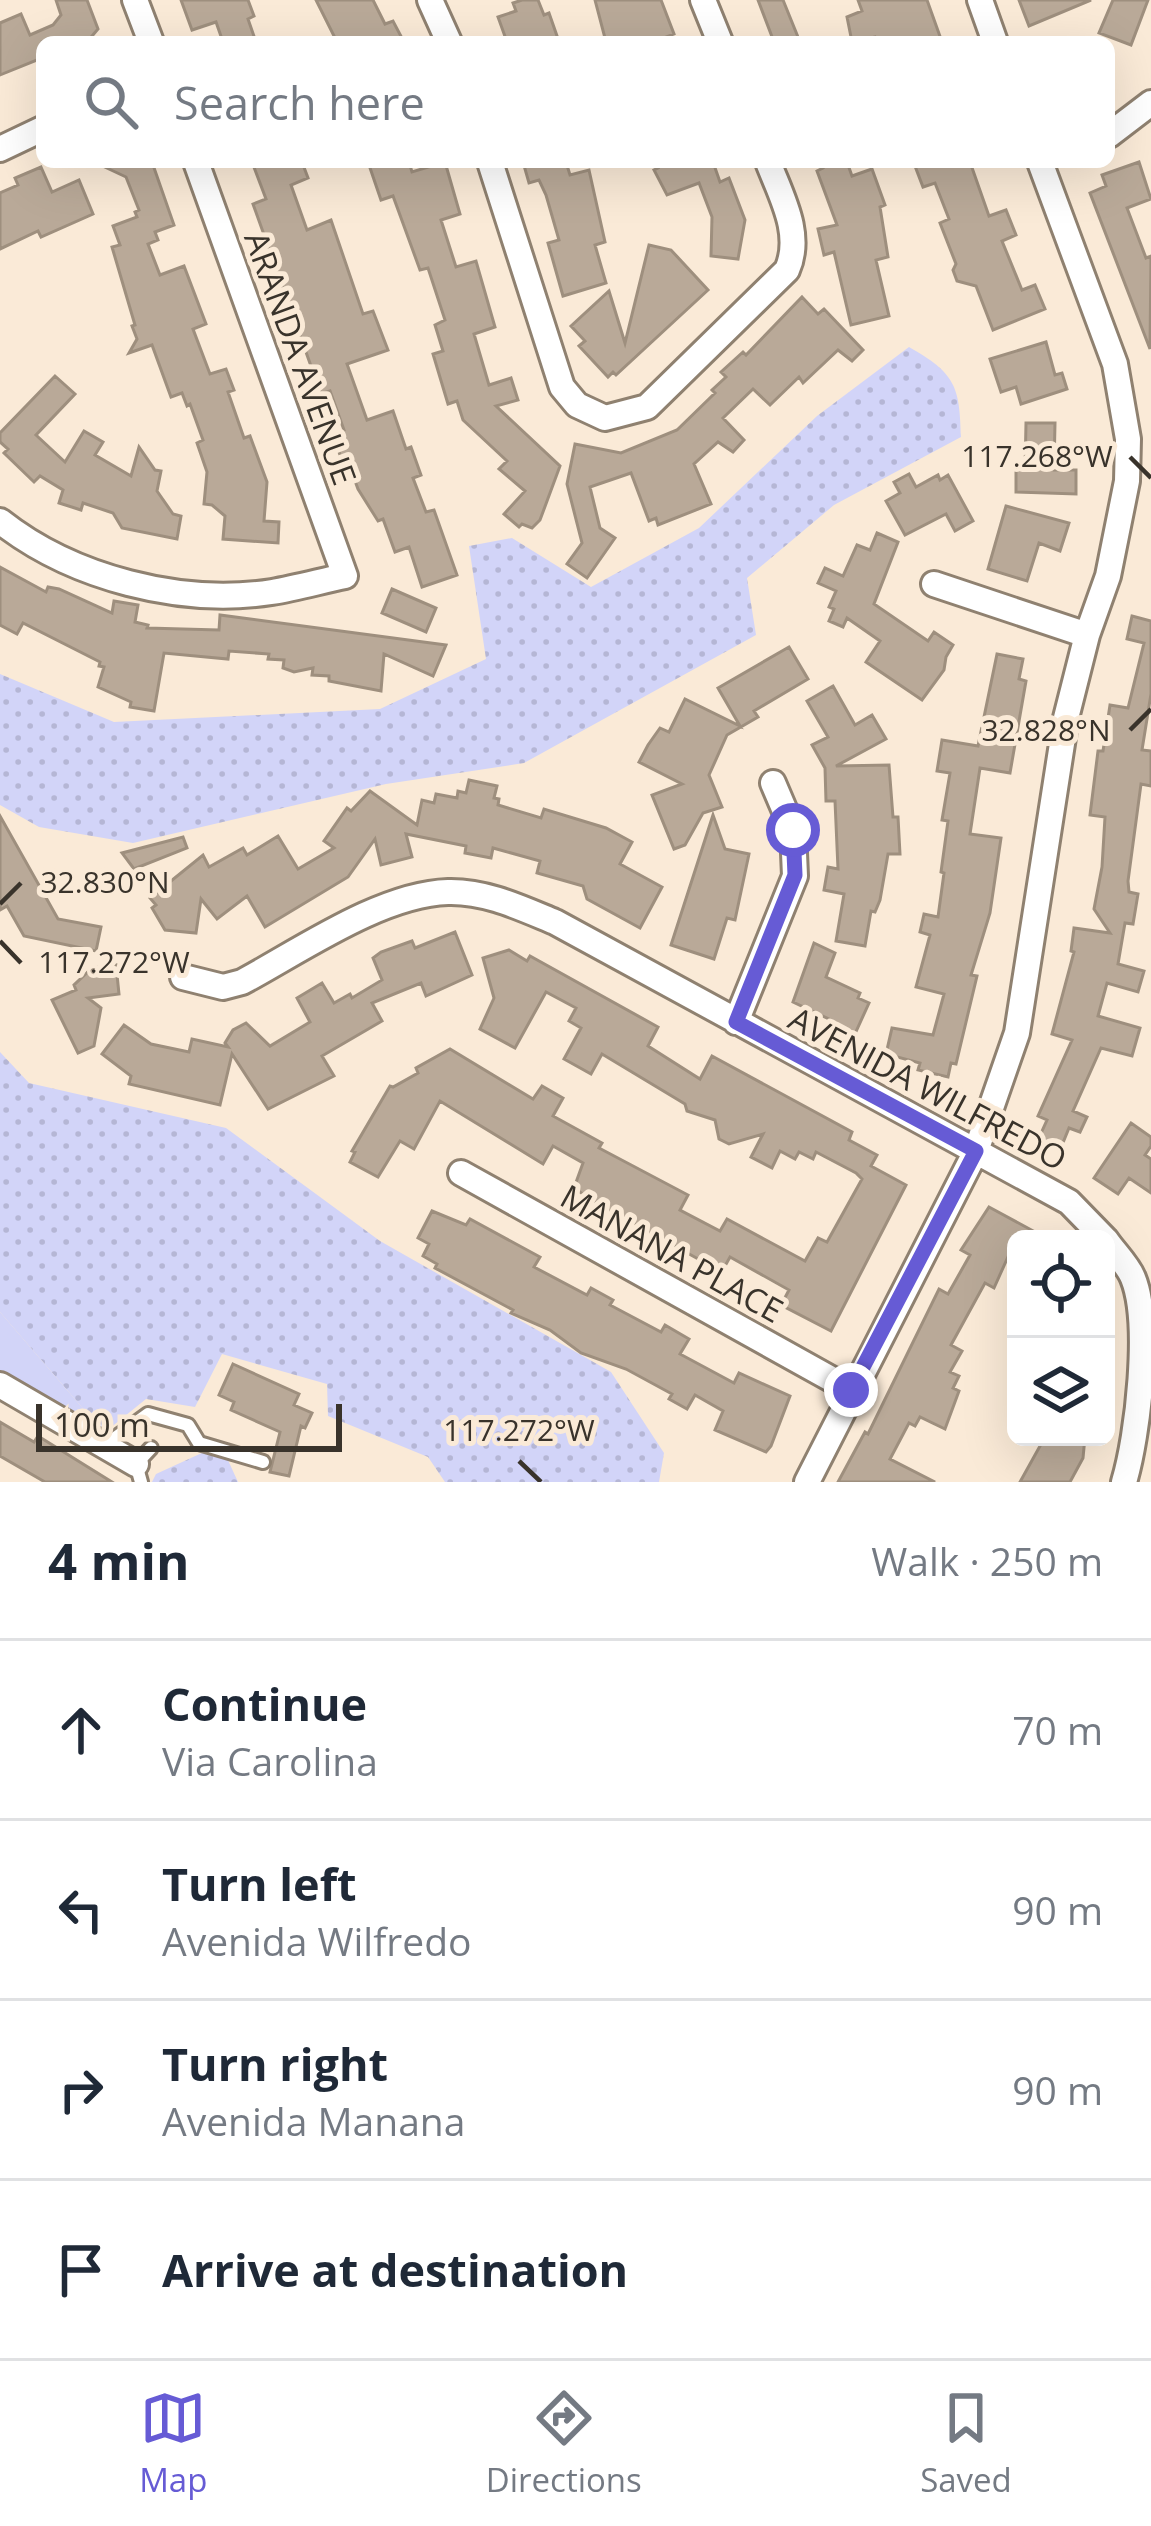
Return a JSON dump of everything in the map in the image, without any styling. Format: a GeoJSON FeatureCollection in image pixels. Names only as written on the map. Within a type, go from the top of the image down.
{"type":"FeatureCollection","features":[{"type":"Feature","properties":{"kind":"street"},"geometry":{"type":"LineString","coordinates":[[135,0],[150,36]]}},
{"type":"Feature","properties":{"kind":"street"},"geometry":{"type":"LineString","coordinates":[[430,0],[446,36]]}},
{"type":"Feature","properties":{"kind":"street"},"geometry":{"type":"LineString","coordinates":[[703,0],[717,36]]}},
{"type":"Feature","properties":{"kind":"street"},"geometry":{"type":"LineString","coordinates":[[980,0],[993,36]]}},
{"type":"Feature","properties":{"kind":"street"},"geometry":{"type":"LineString","coordinates":[[1115,130],[1151,103]]}},
{"type":"Feature","properties":{"kind":"street"},"geometry":{"type":"LineString","coordinates":[[0,149],[36,132]]}},
{"type":"Feature","properties":{"kind":"street","name":"ARANDA AVENUE"},"geometry":{"type":"LineString","coordinates":[[0,521],[30,545],[99,574],[194,594],[268,592],[345,576],[198,168]]}},
{"type":"Feature","properties":{"kind":"street"},"geometry":{"type":"LineString","coordinates":[[492,168],[562,387],[577,404],[605,418],[647,407],[787,270],[792,223],[770,168]]}},
{"type":"Feature","properties":{"kind":"street"},"geometry":{"type":"LineString","coordinates":[[807,1482],[976,1151],[1017,1033],[1066,718],[1108,576],[1127,481],[1128,439],[1115,364],[1042,168]]}},
{"type":"Feature","properties":{"kind":"street"},"geometry":{"type":"LineString","coordinates":[[934,584],[1087,635]]}},
{"type":"Feature","properties":{"kind":"street"},"geometry":{"type":"LineString","coordinates":[[736,1022],[795,875],[793,830],[773,783]]}},
{"type":"Feature","properties":{"kind":"street","name":"AVENIDA WILFREDO"},"geometry":{"type":"LineString","coordinates":[[183,977],[223,987],[242,982],[409,899],[448,892],[502,900],[556,922],[1069,1202],[1096,1230]]}},
{"type":"Feature","properties":{"kind":"street","name":"MANANA PLACE"},"geometry":{"type":"LineString","coordinates":[[461,1173],[851,1390]]}},
{"type":"Feature","properties":{"kind":"street","name":"AVENIDA WILFREDO"},"geometry":{"type":"LineString","coordinates":[[1115,1253],[1134,1279],[1142,1340],[1134,1445],[1124,1482]]}},
{"type":"Feature","properties":{"kind":"street"},"geometry":{"type":"LineString","coordinates":[[0,1385],[143,1465]]}},
{"type":"Feature","properties":{"kind":"lane"},"geometry":{"type":"LineString","coordinates":[[104,1446],[148,1414],[188,1425],[199,1443],[263,1462]]}},
{"type":"Feature","properties":{"kind":"shaded area"},"geometry":{"type":"Polygon","coordinates":[[[909,347],[952,383],[961,437],[834,505],[747,578],[756,635],[524,763],[386,784],[133,843],[39,827],[0,805],[0,674],[114,722],[380,709],[486,659],[469,546],[512,538],[591,587],[699,528],[817,416],[909,347]]]}},
{"type":"Feature","properties":{"kind":"shaded area"},"geometry":{"type":"Polygon","coordinates":[[[0,1052],[29,1083],[226,1128],[380,1241],[611,1372],[664,1453],[659,1482],[445,1482],[428,1457],[328,1416],[327,1384],[222,1354],[195,1407],[146,1399],[104,1433],[0,1312],[0,1052]]]}},
{"type":"Feature","properties":{"kind":"shaded area"},"geometry":{"type":"Polygon","coordinates":[[[0,1312],[104,1433],[0,1371],[0,1312]]]}},
{"type":"Feature","properties":{"kind":"shaded area"},"geometry":{"type":"Polygon","coordinates":[[[204,1452],[227,1458],[238,1482],[152,1482],[156,1474],[204,1452]]]}},
{"type":"Feature","properties":{"kind":"building"},"geometry":{"type":"Polygon","coordinates":[[[56,0],[87,0],[98,29],[92,36],[36,36],[36,60],[0,75],[0,23],[21,14],[30,35],[53,25],[61,15],[56,0]]]}},
{"type":"Feature","properties":{"kind":"building"},"geometry":{"type":"Polygon","coordinates":[[[181,0],[248,0],[254,16],[248,19],[254,36],[221,36],[216,22],[192,30],[181,0]]]}},
{"type":"Feature","properties":{"kind":"building"},"geometry":{"type":"Polygon","coordinates":[[[316,0],[373,0],[385,24],[393,21],[401,36],[334,36],[316,0]]]}},
{"type":"Feature","properties":{"kind":"building"},"geometry":{"type":"Polygon","coordinates":[[[538,0],[544,15],[549,13],[557,36],[505,36],[498,17],[516,11],[513,3],[538,0]]]}},
{"type":"Feature","properties":{"kind":"building"},"geometry":{"type":"Polygon","coordinates":[[[595,0],[661,0],[674,34],[669,36],[604,36],[595,0]]]}},
{"type":"Feature","properties":{"kind":"building"},"geometry":{"type":"Polygon","coordinates":[[[758,0],[783,0],[798,36],[772,36],[758,0]]]}},
{"type":"Feature","properties":{"kind":"building"},"geometry":{"type":"Polygon","coordinates":[[[858,0],[927,0],[940,36],[851,36],[847,17],[862,11],[858,0]]]}},
{"type":"Feature","properties":{"kind":"building"},"geometry":{"type":"Polygon","coordinates":[[[1019,0],[1091,0],[1029,26],[1019,0]]]}},
{"type":"Feature","properties":{"kind":"building"},"geometry":{"type":"Polygon","coordinates":[[[1113,0],[1148,0],[1131,45],[1099,33],[1113,0]]]}},
{"type":"Feature","properties":{"kind":"building"},"geometry":{"type":"Polygon","coordinates":[[[1139,162],[1151,199],[1127,208],[1146,258],[1151,256],[1150,349],[1090,193],[1106,186],[1102,175],[1139,162]]]}},
{"type":"Feature","properties":{"kind":"building"},"geometry":{"type":"Polygon","coordinates":[[[41,168],[52,192],[79,180],[93,214],[0,249],[0,193],[18,185],[15,178],[41,168]]]}},
{"type":"Feature","properties":{"kind":"building"},"geometry":{"type":"Polygon","coordinates":[[[107,168],[154,168],[174,225],[155,232],[158,240],[148,244],[160,275],[184,266],[206,324],[193,329],[210,374],[226,369],[234,390],[228,392],[244,438],[250,436],[267,482],[264,521],[279,522],[278,543],[223,539],[225,516],[204,504],[207,472],[197,443],[203,440],[190,404],[187,406],[182,393],[171,397],[152,345],[129,353],[137,339],[135,325],[112,247],[120,245],[113,226],[137,217],[139,210],[126,177],[107,168]]]}},
{"type":"Feature","properties":{"kind":"building"},"geometry":{"type":"Polygon","coordinates":[[[254,168],[304,168],[308,178],[291,185],[307,230],[331,220],[363,314],[373,311],[388,350],[347,364],[367,420],[393,411],[421,475],[413,478],[426,512],[434,510],[457,575],[422,587],[409,547],[395,552],[383,519],[378,521],[358,489],[347,459],[342,461],[333,434],[344,430],[330,391],[321,394],[253,204],[266,199],[254,168]]]}},
{"type":"Feature","properties":{"kind":"building"},"geometry":{"type":"Polygon","coordinates":[[[370,168],[411,168],[412,172],[447,168],[460,214],[441,220],[456,267],[476,261],[495,327],[474,334],[489,385],[511,378],[518,400],[496,406],[560,466],[540,520],[532,528],[519,527],[504,514],[525,491],[499,469],[507,461],[463,420],[457,401],[448,404],[433,354],[443,351],[435,325],[445,320],[428,268],[420,270],[393,196],[381,200],[370,168]]]}},
{"type":"Feature","properties":{"kind":"building"},"geometry":{"type":"Polygon","coordinates":[[[525,168],[568,168],[570,175],[589,170],[605,242],[595,245],[606,283],[563,296],[548,243],[559,240],[546,195],[539,180],[529,183],[525,168]]]}},
{"type":"Feature","properties":{"kind":"building"},"geometry":{"type":"Polygon","coordinates":[[[715,168],[720,182],[729,178],[745,220],[738,259],[711,256],[712,217],[699,183],[667,195],[654,170],[715,168]]]}},
{"type":"Feature","properties":{"kind":"building"},"geometry":{"type":"Polygon","coordinates":[[[849,168],[852,176],[872,169],[885,205],[880,207],[888,257],[876,260],[889,316],[851,325],[834,252],[824,255],[818,229],[837,225],[817,171],[849,168]]]}},
{"type":"Feature","properties":{"kind":"building"},"geometry":{"type":"Polygon","coordinates":[[[916,168],[972,168],[989,216],[1006,210],[1016,235],[1002,241],[1022,290],[1035,285],[1045,309],[993,330],[976,286],[957,281],[956,264],[940,223],[949,219],[935,183],[923,187],[916,168]]]}},
{"type":"Feature","properties":{"kind":"building"},"geometry":{"type":"Polygon","coordinates":[[[649,245],[671,250],[708,290],[616,375],[613,372],[608,377],[579,346],[585,341],[571,326],[609,291],[625,343],[649,245]]]}},
{"type":"Feature","properties":{"kind":"building"},"geometry":{"type":"Polygon","coordinates":[[[802,297],[818,314],[824,309],[863,350],[852,361],[838,350],[803,383],[799,377],[770,405],[753,389],[723,418],[744,440],[733,452],[718,442],[694,464],[711,504],[658,525],[656,518],[649,521],[631,473],[590,487],[600,528],[615,538],[587,578],[567,564],[582,543],[567,484],[575,444],[621,453],[677,430],[715,393],[712,390],[726,377],[721,372],[743,352],[746,355],[802,297]]]}},
{"type":"Feature","properties":{"kind":"building"},"geometry":{"type":"Polygon","coordinates":[[[1046,342],[1055,375],[1062,373],[1067,389],[1021,404],[1016,387],[1001,392],[990,359],[1046,342]]]}},
{"type":"Feature","properties":{"kind":"building"},"geometry":{"type":"Polygon","coordinates":[[[55,376],[75,394],[36,435],[65,462],[84,431],[103,442],[95,455],[131,476],[139,447],[155,470],[161,471],[157,491],[173,514],[181,516],[177,539],[122,528],[113,513],[83,503],[81,510],[59,503],[63,490],[40,476],[34,482],[4,453],[8,449],[0,442],[0,433],[55,376]]]}},
{"type":"Feature","properties":{"kind":"building"},"geometry":{"type":"Polygon","coordinates":[[[1026,423],[1055,423],[1054,470],[1076,470],[1076,494],[1016,492],[1016,470],[1025,470],[1026,423]]]}},
{"type":"Feature","properties":{"kind":"building"},"geometry":{"type":"Polygon","coordinates":[[[909,474],[916,487],[948,475],[973,521],[955,531],[946,514],[905,535],[886,501],[900,493],[894,482],[909,474]]]}},
{"type":"Feature","properties":{"kind":"building"},"geometry":{"type":"Polygon","coordinates":[[[1006,506],[1069,523],[1060,551],[1039,543],[1027,581],[988,569],[1006,506]]]}},
{"type":"Feature","properties":{"kind":"building"},"geometry":{"type":"Polygon","coordinates":[[[877,533],[898,542],[874,604],[928,641],[934,632],[953,645],[944,670],[922,700],[866,662],[880,641],[847,618],[843,627],[829,621],[836,591],[818,583],[825,568],[843,576],[857,545],[870,550],[877,533]]]}},
{"type":"Feature","properties":{"kind":"building"},"geometry":{"type":"Polygon","coordinates":[[[0,567],[46,592],[48,587],[59,589],[112,613],[114,601],[138,605],[135,622],[147,628],[219,630],[220,615],[446,645],[433,676],[384,654],[381,691],[329,681],[329,676],[312,675],[313,668],[294,672],[283,668],[284,660],[268,659],[269,654],[229,651],[228,659],[164,653],[154,711],[130,707],[131,702],[98,687],[104,667],[100,662],[23,623],[17,634],[0,625],[0,567]]]}},
{"type":"Feature","properties":{"kind":"building"},"geometry":{"type":"Polygon","coordinates":[[[392,589],[436,608],[426,632],[382,613],[392,589]]]}},
{"type":"Feature","properties":{"kind":"building"},"geometry":{"type":"Polygon","coordinates":[[[1132,616],[1151,621],[1151,694],[1142,750],[1151,751],[1151,786],[1141,784],[1128,881],[1129,892],[1138,894],[1133,924],[1125,923],[1118,964],[1144,971],[1138,992],[1107,983],[1098,1016],[1140,1028],[1132,1056],[1101,1048],[1073,1111],[1087,1117],[1080,1132],[1069,1128],[1060,1150],[1038,1140],[1047,1120],[1038,1116],[1072,1040],[1052,1034],[1074,952],[1074,928],[1110,933],[1094,909],[1105,817],[1090,815],[1110,705],[1128,708],[1144,643],[1127,639],[1132,616]]]}},
{"type":"Feature","properties":{"kind":"building"},"geometry":{"type":"Polygon","coordinates":[[[789,647],[808,679],[754,711],[758,717],[727,735],[709,775],[722,807],[703,813],[685,845],[674,849],[652,795],[682,784],[639,762],[648,745],[660,728],[669,732],[685,699],[740,726],[718,688],[789,647]]]}},
{"type":"Feature","properties":{"kind":"building"},"geometry":{"type":"Polygon","coordinates":[[[997,654],[1023,659],[1019,679],[1026,681],[1010,773],[980,768],[970,834],[1001,838],[990,913],[971,975],[977,976],[956,1064],[951,1063],[948,1077],[918,1070],[920,1063],[886,1054],[892,1028],[933,1035],[944,994],[916,987],[930,935],[920,932],[924,914],[938,917],[944,873],[948,821],[942,820],[950,773],[937,771],[942,740],[978,746],[997,654]]]}},
{"type":"Feature","properties":{"kind":"building"},"geometry":{"type":"Polygon","coordinates":[[[833,686],[855,725],[872,715],[886,739],[836,766],[889,765],[893,817],[898,817],[900,854],[888,854],[865,946],[836,941],[844,894],[824,890],[828,867],[838,869],[835,801],[826,801],[825,768],[812,745],[828,737],[807,701],[833,686]]]}},
{"type":"Feature","properties":{"kind":"building"},"geometry":{"type":"Polygon","coordinates":[[[469,780],[497,786],[494,798],[499,799],[498,805],[541,818],[544,809],[606,828],[632,842],[620,864],[662,887],[640,928],[587,899],[583,886],[537,873],[540,861],[493,848],[491,858],[465,853],[466,846],[406,834],[412,857],[381,865],[375,839],[348,877],[265,927],[247,896],[217,919],[201,899],[196,933],[165,930],[152,908],[156,905],[150,898],[203,855],[209,867],[243,848],[247,855],[278,836],[298,869],[334,848],[324,841],[347,808],[351,811],[370,791],[417,825],[422,800],[434,803],[436,794],[457,798],[458,791],[466,793],[469,780]]]}},
{"type":"Feature","properties":{"kind":"building"},"geometry":{"type":"Polygon","coordinates":[[[713,815],[725,849],[749,854],[735,920],[727,918],[714,959],[671,945],[713,815]]]}},
{"type":"Feature","properties":{"kind":"building"},"geometry":{"type":"Polygon","coordinates":[[[0,816],[58,919],[101,927],[96,951],[24,936],[7,906],[0,910],[0,816]]]}},
{"type":"Feature","properties":{"kind":"building"},"geometry":{"type":"Polygon","coordinates":[[[183,837],[187,848],[134,869],[122,853],[183,837]]]}},
{"type":"Feature","properties":{"kind":"building"},"geometry":{"type":"Polygon","coordinates":[[[455,932],[472,975],[426,996],[421,983],[372,1003],[382,1021],[322,1056],[334,1076],[268,1109],[232,1054],[220,1105],[129,1084],[131,1076],[102,1054],[124,1025],[151,1044],[189,1052],[192,1039],[228,1047],[225,1043],[233,1030],[246,1023],[270,1046],[310,1022],[297,998],[322,983],[334,1003],[350,994],[352,998],[382,980],[373,958],[381,952],[412,941],[415,948],[455,932]]]}},
{"type":"Feature","properties":{"kind":"building"},"geometry":{"type":"Polygon","coordinates":[[[814,943],[835,953],[826,977],[860,993],[858,998],[869,1003],[854,1036],[793,1002],[814,943]]]}},
{"type":"Feature","properties":{"kind":"building"},"geometry":{"type":"Polygon","coordinates":[[[509,950],[527,961],[530,956],[658,1027],[648,1046],[700,1079],[712,1056],[852,1132],[849,1140],[877,1155],[871,1166],[906,1185],[831,1331],[781,1305],[789,1290],[730,1257],[720,1275],[593,1201],[574,1188],[583,1163],[553,1146],[543,1164],[440,1101],[414,1149],[400,1141],[378,1177],[350,1162],[390,1086],[418,1073],[416,1068],[450,1049],[533,1099],[542,1086],[563,1098],[553,1116],[602,1143],[599,1148],[688,1195],[680,1210],[720,1231],[727,1219],[805,1261],[818,1238],[827,1242],[862,1179],[856,1173],[816,1152],[813,1159],[799,1152],[795,1159],[780,1151],[772,1168],[751,1157],[763,1134],[729,1144],[719,1139],[715,1120],[687,1111],[685,1104],[602,1054],[591,1074],[564,1059],[581,1028],[569,1021],[576,1008],[546,992],[515,1048],[480,1029],[494,998],[483,958],[509,950]]]}},
{"type":"Feature","properties":{"kind":"building"},"geometry":{"type":"Polygon","coordinates":[[[116,965],[119,994],[88,998],[101,1008],[94,1046],[78,1053],[52,1000],[76,990],[74,985],[92,968],[116,965]]]}},
{"type":"Feature","properties":{"kind":"building"},"geometry":{"type":"Polygon","coordinates":[[[1131,1123],[1151,1137],[1145,1155],[1151,1159],[1151,1193],[1129,1178],[1118,1194],[1094,1178],[1131,1123]]]}},
{"type":"Feature","properties":{"kind":"building"},"geometry":{"type":"Polygon","coordinates":[[[989,1207],[1031,1230],[1007,1230],[1007,1259],[994,1288],[985,1283],[951,1345],[962,1351],[950,1372],[959,1376],[953,1388],[959,1391],[945,1429],[920,1417],[915,1426],[909,1423],[890,1459],[935,1482],[838,1482],[865,1432],[868,1434],[939,1289],[948,1294],[970,1255],[961,1250],[989,1207]]]}},
{"type":"Feature","properties":{"kind":"building"},"geometry":{"type":"Polygon","coordinates":[[[432,1211],[466,1225],[470,1219],[540,1257],[534,1267],[587,1295],[591,1288],[613,1300],[610,1305],[661,1332],[665,1325],[689,1339],[680,1354],[734,1383],[739,1373],[790,1396],[771,1446],[766,1452],[715,1430],[723,1411],[695,1395],[687,1409],[669,1399],[672,1394],[626,1369],[581,1353],[550,1330],[435,1268],[437,1264],[423,1256],[429,1244],[418,1238],[432,1211]]]}},
{"type":"Feature","properties":{"kind":"building"},"geometry":{"type":"Polygon","coordinates":[[[233,1364],[299,1394],[294,1405],[312,1413],[305,1428],[301,1426],[289,1476],[270,1472],[280,1432],[231,1410],[234,1402],[219,1395],[233,1364]]]}},
{"type":"Feature","properties":{"kind":"building"},"geometry":{"type":"Polygon","coordinates":[[[0,1422],[34,1442],[38,1436],[112,1482],[45,1482],[0,1456],[0,1422]]]}},
{"type":"Feature","properties":{"kind":"building"},"geometry":{"type":"Polygon","coordinates":[[[1040,1446],[1084,1446],[1070,1482],[1020,1482],[1040,1446]]]}},
{"type":"Feature","properties":{"kind":"route"},"geometry":{"type":"LineString","coordinates":[[793,830],[795,875],[736,1022],[976,1151],[851,1390]]}}]}
